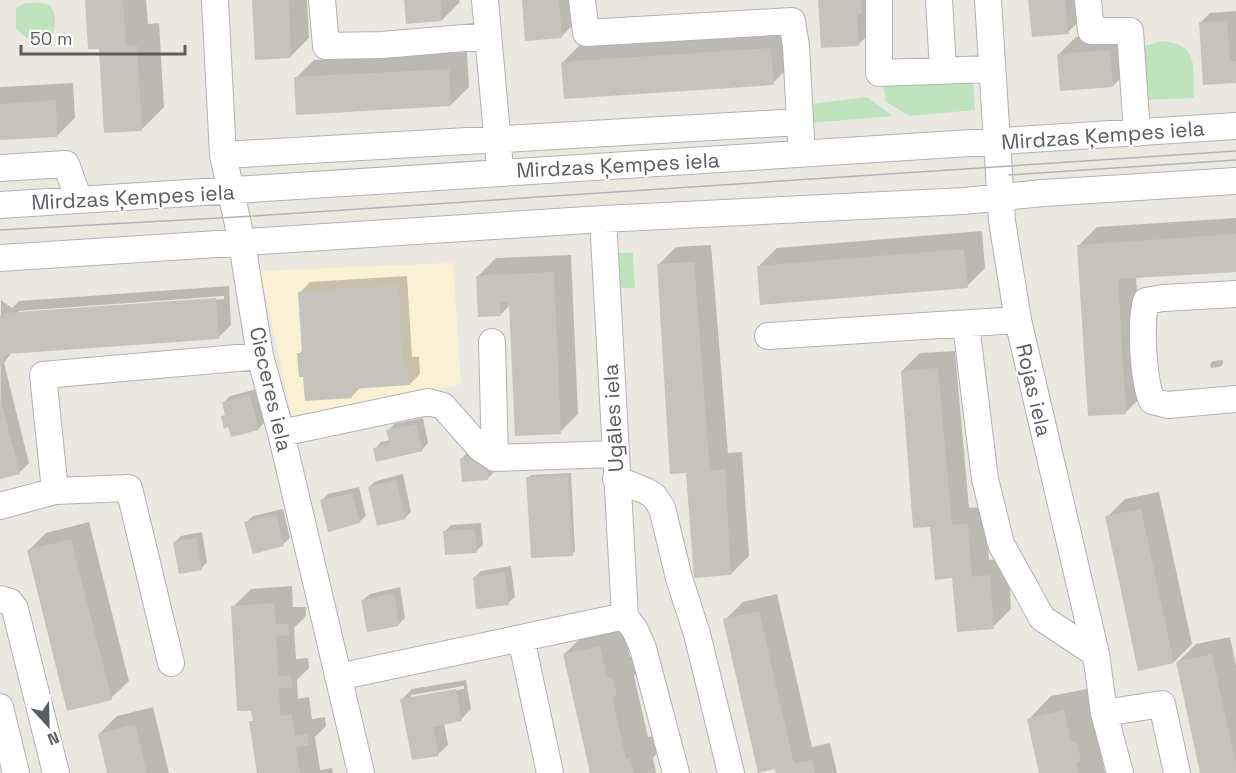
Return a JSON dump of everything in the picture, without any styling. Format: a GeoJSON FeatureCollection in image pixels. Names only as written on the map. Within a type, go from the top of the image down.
{"type":"FeatureCollection","features":[{"type":"Feature","properties":{"kind":"street","name":"Cieceres iela"},"geometry":{"type":"LineString","coordinates":[[215,0],[223,155],[242,243],[260,356],[281,433],[361,773]]}},
{"type":"Feature","properties":{"kind":"street"},"geometry":{"type":"LineString","coordinates":[[322,0],[326,46],[382,45],[488,36]]}},
{"type":"Feature","properties":{"kind":"street"},"geometry":{"type":"LineString","coordinates":[[485,0],[501,172]]}},
{"type":"Feature","properties":{"kind":"street"},"geometry":{"type":"LineString","coordinates":[[582,0],[586,33],[792,21],[796,46],[802,154]]}},
{"type":"Feature","properties":{"kind":"street"},"geometry":{"type":"LineString","coordinates":[[879,0],[879,73],[991,69]]}},
{"type":"Feature","properties":{"kind":"street"},"geometry":{"type":"LineString","coordinates":[[939,0],[943,70]]}},
{"type":"Feature","properties":{"kind":"street","name":"Rojas iela"},"geometry":{"type":"LineString","coordinates":[[988,0],[1002,221],[1018,320],[1096,654],[1104,713],[1120,773]]}},
{"type":"Feature","properties":{"kind":"street"},"geometry":{"type":"LineString","coordinates":[[1088,0],[1091,31],[1130,31],[1137,133]]}},
{"type":"Feature","properties":{"kind":"street"},"geometry":{"type":"LineString","coordinates":[[223,155],[800,122]]}},
{"type":"Feature","properties":{"kind":"street","name":"Mirdzas Ķempes iela"},"geometry":{"type":"LineString","coordinates":[[0,205],[1236,126]]}},
{"type":"Feature","properties":{"kind":"street"},"geometry":{"type":"LineString","coordinates":[[0,168],[66,164],[79,200]]}},
{"type":"Feature","properties":{"kind":"street"},"geometry":{"type":"LineString","coordinates":[[0,258],[1236,181]]}},
{"type":"Feature","properties":{"kind":"street","name":"Ugāles iela"},"geometry":{"type":"LineString","coordinates":[[603,219],[625,616],[635,630],[643,648],[676,773]]}},
{"type":"Feature","properties":{"kind":"street"},"geometry":{"type":"LineString","coordinates":[[1236,294],[1146,301],[1142,316],[1148,389],[1152,401],[1168,405],[1236,399]]}},
{"type":"Feature","properties":{"kind":"street"},"geometry":{"type":"LineString","coordinates":[[768,336],[1018,320]]}},
{"type":"Feature","properties":{"kind":"street"},"geometry":{"type":"LineString","coordinates":[[966,325],[985,479],[1001,544],[1042,618],[1096,654]]}},
{"type":"Feature","properties":{"kind":"street"},"geometry":{"type":"LineString","coordinates":[[492,342],[495,458]]}},
{"type":"Feature","properties":{"kind":"street"},"geometry":{"type":"LineString","coordinates":[[55,491],[43,375],[260,356]]}},
{"type":"Feature","properties":{"kind":"street"},"geometry":{"type":"LineString","coordinates":[[281,433],[428,402],[443,406],[480,448],[495,458],[616,467],[654,496],[662,508],[679,578],[697,634],[731,773]]}},
{"type":"Feature","properties":{"kind":"street"},"geometry":{"type":"LineString","coordinates":[[0,506],[55,491],[129,488],[171,663]]}},
{"type":"Feature","properties":{"kind":"street"},"geometry":{"type":"LineString","coordinates":[[0,598],[10,602],[15,609],[56,773]]}},
{"type":"Feature","properties":{"kind":"street"},"geometry":{"type":"LineString","coordinates":[[338,677],[625,616]]}},
{"type":"Feature","properties":{"kind":"street"},"geometry":{"type":"LineString","coordinates":[[521,638],[550,773]]}},
{"type":"Feature","properties":{"kind":"street"},"geometry":{"type":"LineString","coordinates":[[1104,713],[1162,704],[1177,773]]}},
{"type":"Feature","properties":{"kind":"street"},"geometry":{"type":"LineString","coordinates":[[0,707],[16,773]]}},
{"type":"Feature","properties":{"kind":"shaded area"},"geometry":{"type":"Polygon","coordinates":[[[453,263],[461,384],[293,421],[260,271],[453,263]]]}},
{"type":"Feature","properties":{"kind":"green space"},"geometry":{"type":"Polygon","coordinates":[[[25,3],[44,3],[50,6],[53,10],[55,24],[52,37],[32,40],[16,29],[16,8],[25,3]]]}},
{"type":"Feature","properties":{"kind":"green space"},"geometry":{"type":"Polygon","coordinates":[[[1162,41],[1183,47],[1189,53],[1193,67],[1194,98],[1143,100],[1138,58],[1145,46],[1162,41]]]}},
{"type":"Feature","properties":{"kind":"green space"},"geometry":{"type":"Polygon","coordinates":[[[973,79],[975,110],[910,116],[886,102],[883,85],[973,79]]]}},
{"type":"Feature","properties":{"kind":"green space"},"geometry":{"type":"Polygon","coordinates":[[[867,97],[893,116],[811,123],[810,104],[867,97]]]}},
{"type":"Feature","properties":{"kind":"green space"},"geometry":{"type":"Polygon","coordinates":[[[614,253],[633,253],[635,288],[623,288],[618,285],[614,253]]]}},
{"type":"Feature","properties":{"kind":"building"},"geometry":{"type":"Polygon","coordinates":[[[85,0],[123,0],[126,46],[137,45],[142,131],[104,133],[99,49],[88,49],[85,0]]]}},
{"type":"Feature","properties":{"kind":"building"},"geometry":{"type":"Polygon","coordinates":[[[252,0],[289,0],[291,58],[255,60],[252,0]]]}},
{"type":"Feature","properties":{"kind":"building"},"geometry":{"type":"Polygon","coordinates":[[[404,0],[441,0],[442,21],[406,24],[404,0]]]}},
{"type":"Feature","properties":{"kind":"building"},"geometry":{"type":"Polygon","coordinates":[[[522,0],[559,0],[562,38],[525,41],[522,0]]]}},
{"type":"Feature","properties":{"kind":"building"},"geometry":{"type":"Polygon","coordinates":[[[818,0],[861,0],[862,14],[857,14],[859,46],[821,48],[818,0]]]}},
{"type":"Feature","properties":{"kind":"building"},"geometry":{"type":"Polygon","coordinates":[[[1028,0],[1065,0],[1069,34],[1032,37],[1028,0]]]}},
{"type":"Feature","properties":{"kind":"building"},"geometry":{"type":"Polygon","coordinates":[[[1227,21],[1230,61],[1236,61],[1236,83],[1203,85],[1199,22],[1227,21]]]}},
{"type":"Feature","properties":{"kind":"building"},"geometry":{"type":"Polygon","coordinates":[[[771,48],[774,85],[564,99],[561,62],[771,48]]]}},
{"type":"Feature","properties":{"kind":"building"},"geometry":{"type":"Polygon","coordinates":[[[1110,50],[1113,87],[1060,91],[1057,54],[1110,50]]]}},
{"type":"Feature","properties":{"kind":"building"},"geometry":{"type":"Polygon","coordinates":[[[449,69],[451,106],[296,115],[294,77],[449,69]]]}},
{"type":"Feature","properties":{"kind":"building"},"geometry":{"type":"Polygon","coordinates":[[[56,100],[57,137],[0,140],[0,104],[56,100]]]}},
{"type":"Feature","properties":{"kind":"building"},"geometry":{"type":"Polygon","coordinates":[[[1236,234],[1236,272],[1118,279],[1126,414],[1088,416],[1077,245],[1236,234]]]}},
{"type":"Feature","properties":{"kind":"building"},"geometry":{"type":"Polygon","coordinates":[[[964,249],[968,288],[760,305],[757,266],[964,249]]]}},
{"type":"Feature","properties":{"kind":"building"},"geometry":{"type":"Polygon","coordinates":[[[694,262],[710,471],[725,469],[731,575],[694,578],[686,473],[670,474],[657,264],[694,262]]]}},
{"type":"Feature","properties":{"kind":"building"},"geometry":{"type":"Polygon","coordinates":[[[554,272],[561,434],[515,436],[509,302],[500,302],[501,316],[478,317],[476,276],[554,272]]]}},
{"type":"Feature","properties":{"kind":"building"},"geometry":{"type":"Polygon","coordinates":[[[398,285],[403,366],[409,366],[410,385],[352,389],[352,398],[305,401],[303,377],[299,377],[297,353],[302,353],[298,292],[398,285]]]}},
{"type":"Feature","properties":{"kind":"building"},"geometry":{"type":"Polygon","coordinates":[[[216,298],[219,339],[7,354],[0,366],[0,316],[5,319],[4,313],[216,298]]]}},
{"type":"Feature","properties":{"kind":"building"},"geometry":{"type":"Polygon","coordinates":[[[938,368],[952,525],[968,524],[972,577],[990,575],[994,629],[957,632],[952,578],[935,580],[930,527],[913,528],[901,371],[938,368]]]}},
{"type":"Feature","properties":{"kind":"building"},"geometry":{"type":"Polygon","coordinates":[[[250,395],[259,430],[231,437],[228,427],[224,429],[221,416],[225,415],[222,402],[250,395]]]}},
{"type":"Feature","properties":{"kind":"building"},"geometry":{"type":"Polygon","coordinates":[[[0,398],[20,474],[0,479],[0,398]]]}},
{"type":"Feature","properties":{"kind":"building"},"geometry":{"type":"Polygon","coordinates":[[[416,424],[423,451],[376,462],[373,448],[390,445],[386,430],[416,424]]]}},
{"type":"Feature","properties":{"kind":"building"},"geometry":{"type":"Polygon","coordinates":[[[486,455],[488,480],[462,482],[460,458],[486,455]]]}},
{"type":"Feature","properties":{"kind":"building"},"geometry":{"type":"Polygon","coordinates":[[[568,475],[573,556],[531,558],[526,477],[568,475]]]}},
{"type":"Feature","properties":{"kind":"building"},"geometry":{"type":"Polygon","coordinates":[[[396,480],[406,519],[377,526],[368,487],[396,480]]]}},
{"type":"Feature","properties":{"kind":"building"},"geometry":{"type":"Polygon","coordinates":[[[352,493],[360,523],[328,532],[320,500],[352,493]]]}},
{"type":"Feature","properties":{"kind":"building"},"geometry":{"type":"Polygon","coordinates":[[[1141,509],[1174,663],[1138,671],[1105,516],[1141,509]]]}},
{"type":"Feature","properties":{"kind":"building"},"geometry":{"type":"Polygon","coordinates":[[[276,515],[284,546],[253,554],[244,522],[276,515]]]}},
{"type":"Feature","properties":{"kind":"building"},"geometry":{"type":"Polygon","coordinates":[[[475,529],[477,553],[445,555],[443,531],[475,529]]]}},
{"type":"Feature","properties":{"kind":"building"},"geometry":{"type":"Polygon","coordinates":[[[196,538],[202,570],[179,574],[173,542],[196,538]]]}},
{"type":"Feature","properties":{"kind":"building"},"geometry":{"type":"Polygon","coordinates":[[[71,539],[112,700],[67,711],[27,550],[71,539]]]}},
{"type":"Feature","properties":{"kind":"building"},"geometry":{"type":"Polygon","coordinates":[[[505,572],[509,605],[476,609],[473,577],[505,572]]]}},
{"type":"Feature","properties":{"kind":"building"},"geometry":{"type":"Polygon","coordinates":[[[394,593],[399,626],[367,632],[361,600],[394,593]]]}},
{"type":"Feature","properties":{"kind":"building"},"geometry":{"type":"Polygon","coordinates":[[[274,603],[276,624],[288,624],[289,635],[276,636],[278,676],[291,675],[292,687],[279,688],[280,716],[292,714],[295,736],[307,734],[309,745],[296,747],[300,773],[257,773],[249,721],[253,721],[251,711],[237,711],[231,606],[274,603]]]}},
{"type":"Feature","properties":{"kind":"building"},"geometry":{"type":"Polygon","coordinates":[[[759,611],[794,764],[812,760],[815,773],[776,773],[775,769],[758,773],[723,619],[759,611]]]}},
{"type":"Feature","properties":{"kind":"building"},"geometry":{"type":"Polygon","coordinates":[[[600,646],[607,678],[612,677],[617,696],[612,697],[626,759],[630,758],[634,773],[590,773],[563,654],[600,646]]]}},
{"type":"Feature","properties":{"kind":"building"},"geometry":{"type":"Polygon","coordinates":[[[1212,654],[1236,773],[1200,773],[1176,662],[1212,654]]]}},
{"type":"Feature","properties":{"kind":"building"},"geometry":{"type":"Polygon","coordinates":[[[456,689],[462,721],[433,727],[439,756],[412,760],[400,699],[456,689]]]}},
{"type":"Feature","properties":{"kind":"building"},"geometry":{"type":"Polygon","coordinates":[[[1064,710],[1071,742],[1076,741],[1081,761],[1076,762],[1078,773],[1039,773],[1027,719],[1064,710]]]}},
{"type":"Feature","properties":{"kind":"building"},"geometry":{"type":"Polygon","coordinates":[[[135,724],[147,773],[107,773],[98,734],[135,724]]]}},
{"type":"Feature","properties":{"kind":"tram line"},"geometry":{"type":"LineString","coordinates":[[0,230],[237,217],[1236,151]]}},
{"type":"Feature","properties":{"kind":"tram line"},"geometry":{"type":"LineString","coordinates":[[1009,175],[1236,160]]}}]}
